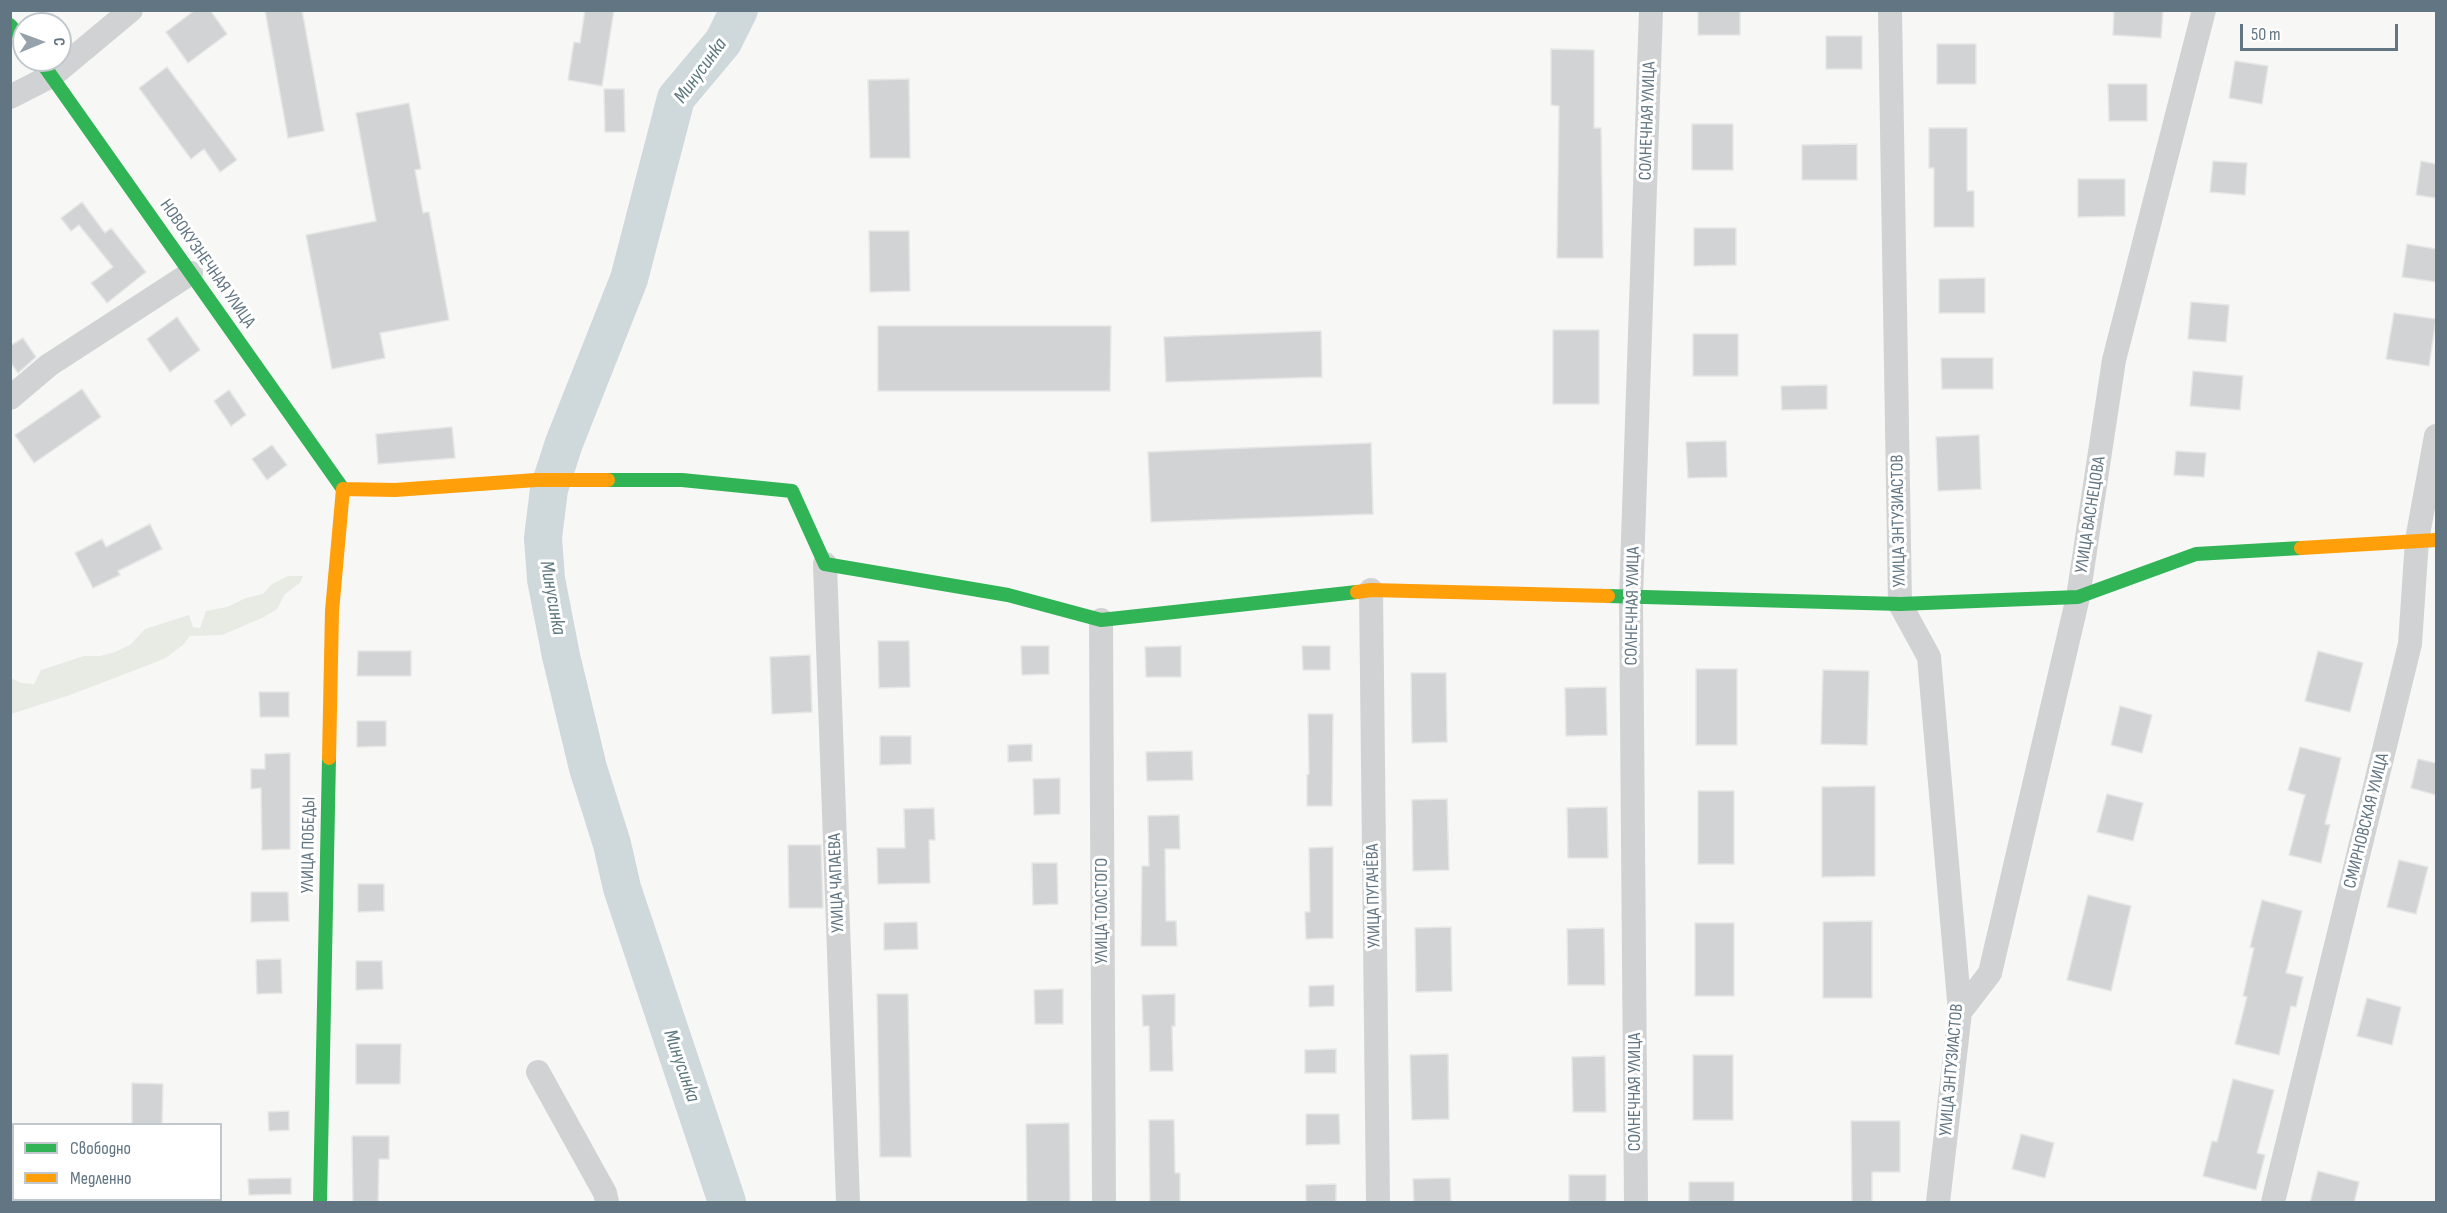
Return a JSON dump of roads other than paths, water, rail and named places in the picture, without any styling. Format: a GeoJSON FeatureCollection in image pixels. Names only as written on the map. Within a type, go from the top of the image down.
{"type":"FeatureCollection","features":[{"type":"Feature","properties":{"kind":"street"},"geometry":{"type":"LineString","coordinates":[[72,50],[131,10]]}},
{"type":"Feature","properties":{"kind":"street","name":"СОЛНЕЧНАЯ УЛИЦА"},"geometry":{"type":"LineString","coordinates":[[1635,1203],[1631,598],[1651,10]]}},
{"type":"Feature","properties":{"kind":"street","name":"УЛИЦА ЭНТУЗИАСТОВ"},"geometry":{"type":"LineString","coordinates":[[1890,10],[1900,604],[1929,657],[1960,1012],[1938,1203]]}},
{"type":"Feature","properties":{"kind":"street","name":"УЛИЦА ВАСНЕЦОВА"},"geometry":{"type":"LineString","coordinates":[[1960,1012],[1990,974],[2078,597],[2114,360],[2204,10]]}},
{"type":"Feature","properties":{"kind":"street"},"geometry":{"type":"LineString","coordinates":[[10,97],[41,72]]}},
{"type":"Feature","properties":{"kind":"street","name":"НОВОКУЗНЕЧНАЯ УЛИЦА"},"geometry":{"type":"LineString","coordinates":[[49,72],[343,489]]}},
{"type":"Feature","properties":{"kind":"street"},"geometry":{"type":"LineString","coordinates":[[10,398],[49,365],[191,273]]}},
{"type":"Feature","properties":{"kind":"street","name":"СМИРНОВСКАЯ УЛИЦА"},"geometry":{"type":"LineString","coordinates":[[2273,1203],[2410,644],[2427,540],[2436,436]]}},
{"type":"Feature","properties":{"kind":"street"},"geometry":{"type":"LineString","coordinates":[[343,489],[395,490],[536,480],[681,480],[792,491],[825,564],[1008,596],[1101,620],[1371,590],[1900,604],[2078,597],[2196,554],[2427,540]]}},
{"type":"Feature","properties":{"kind":"street","name":"УЛИЦА ПОБЕДЫ"},"geometry":{"type":"LineString","coordinates":[[320,1203],[332,611],[343,489]]}},
{"type":"Feature","properties":{"kind":"street","name":"УЛИЦА ЧАПАЕВА"},"geometry":{"type":"LineString","coordinates":[[825,564],[848,1203]]}},
{"type":"Feature","properties":{"kind":"street","name":"УЛИЦА ПУГАЧЁВА"},"geometry":{"type":"LineString","coordinates":[[1371,590],[1378,1203]]}},
{"type":"Feature","properties":{"kind":"street","name":"УЛИЦА ТОЛСТОГО"},"geometry":{"type":"LineString","coordinates":[[1101,620],[1104,1203]]}},
{"type":"Feature","properties":{"kind":"street"},"geometry":{"type":"LineString","coordinates":[[538,1072],[605,1193],[607,1203]]}},
{"type":"Feature","properties":{"kind":"waterway","name":"Минусинка"},"geometry":{"type":"LineString","coordinates":[[727,1202],[622,888],[612,844],[588,768],[561,656],[546,579],[543,538],[549,489],[564,443],[629,279],[676,98],[723,42],[739,10]]}}]}
